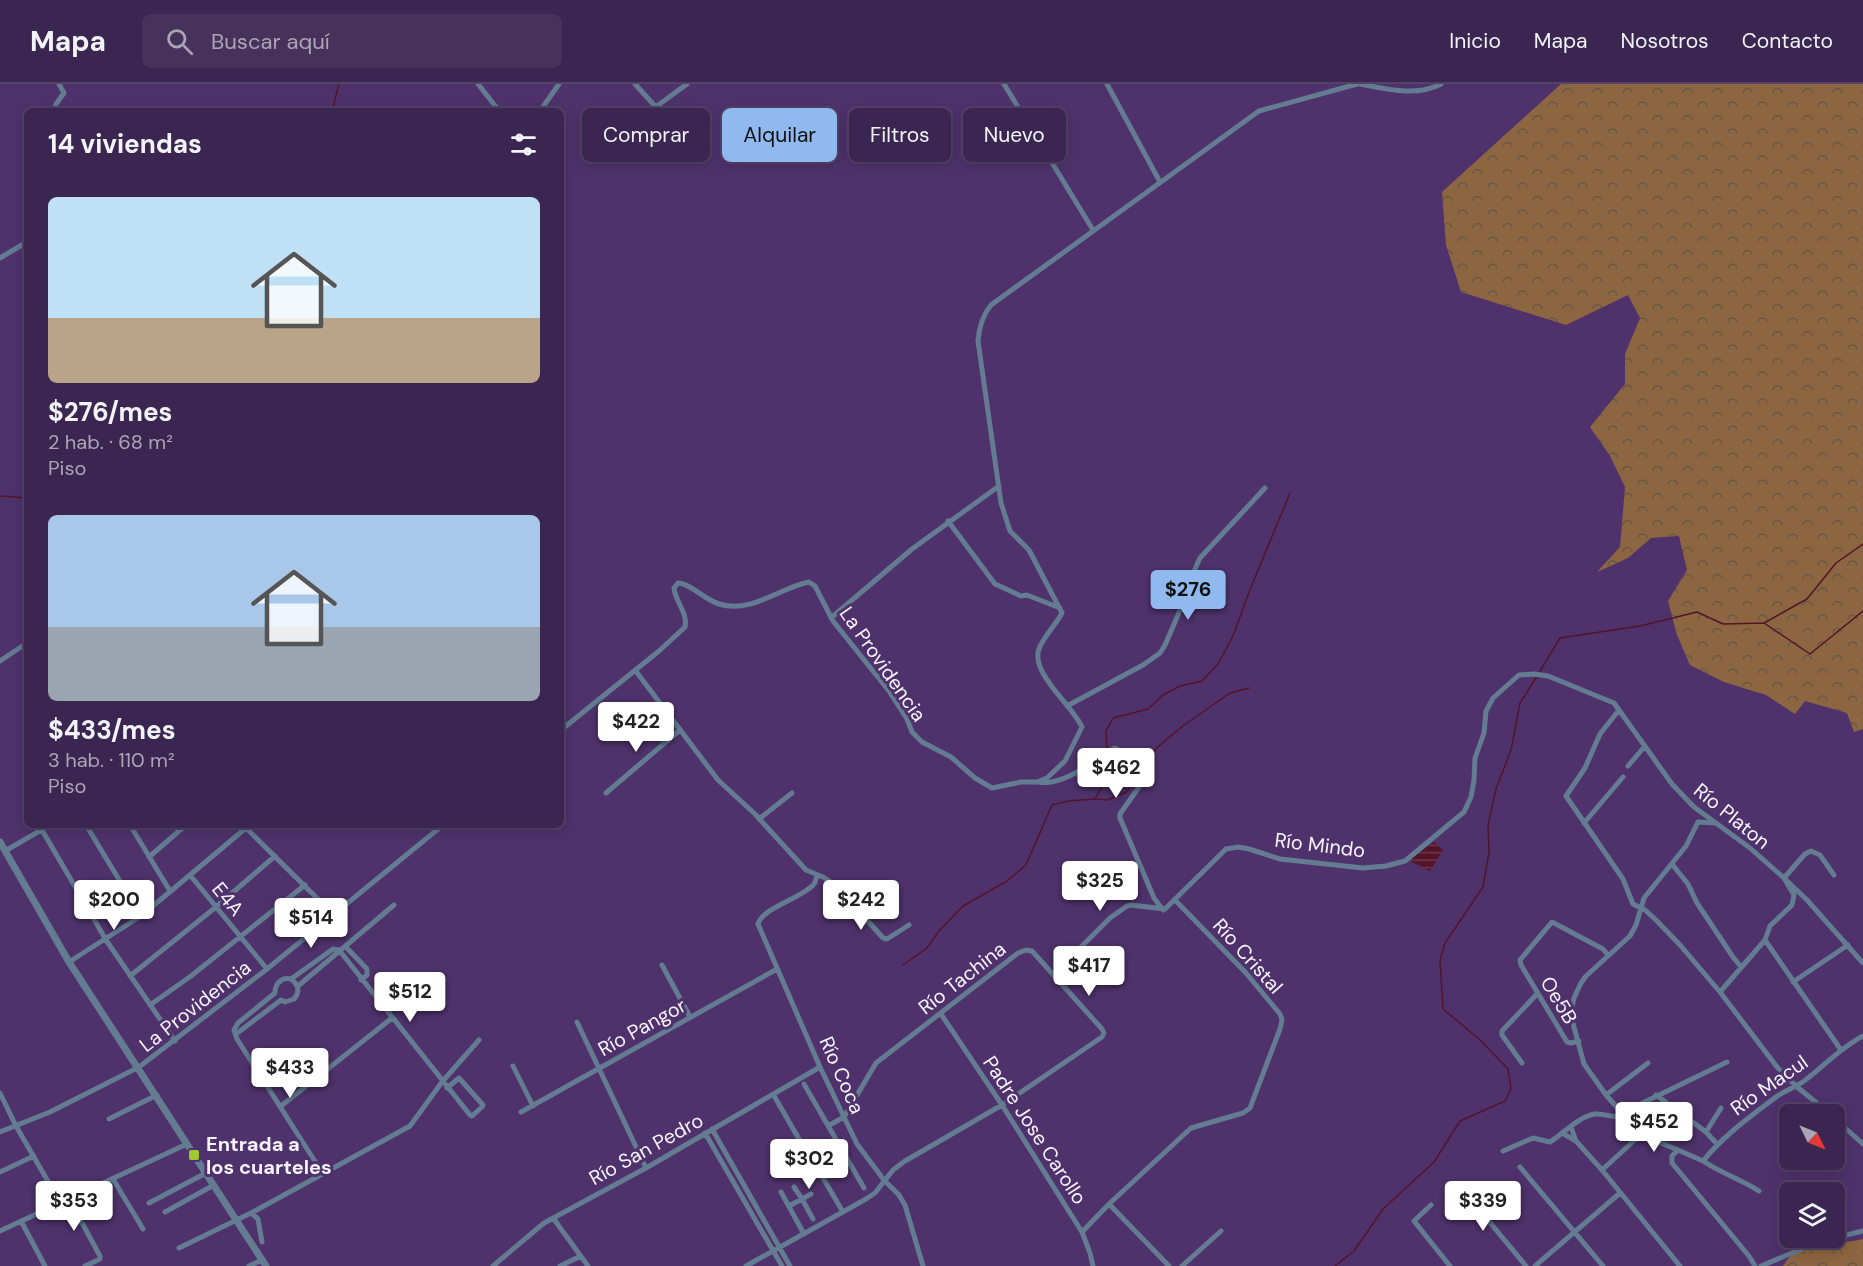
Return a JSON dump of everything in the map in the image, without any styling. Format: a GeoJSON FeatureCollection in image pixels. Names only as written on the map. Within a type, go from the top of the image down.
{"type":"FeatureCollection","features":[{"type":"Feature","properties":{"kind":"street"},"geometry":{"type":"LineString","coordinates":[[55,108],[64,93],[59,84]]}},
{"type":"Feature","properties":{"kind":"street"},"geometry":{"type":"LineString","coordinates":[[478,84],[498,108]]}},
{"type":"Feature","properties":{"kind":"street"},"geometry":{"type":"LineString","coordinates":[[542,108],[559,84]]}},
{"type":"Feature","properties":{"kind":"street"},"geometry":{"type":"LineString","coordinates":[[635,84],[657,106],[687,84]]}},
{"type":"Feature","properties":{"kind":"street"},"geometry":{"type":"LineString","coordinates":[[1004,84],[1093,230]]}},
{"type":"Feature","properties":{"kind":"street"},"geometry":{"type":"LineString","coordinates":[[1107,84],[1160,182]]}},
{"type":"Feature","properties":{"kind":"street"},"geometry":{"type":"LineString","coordinates":[[1061,609],[1029,550],[1010,531],[1001,502],[978,341],[985,312],[991,305],[1093,230],[1259,111],[1358,84],[1416,91],[1441,84]]}},
{"type":"Feature","properties":{"kind":"street"},"geometry":{"type":"LineString","coordinates":[[1383,84],[1389,89]]}},
{"type":"Feature","properties":{"kind":"street"},"geometry":{"type":"LineString","coordinates":[[0,258],[24,244]]}},
{"type":"Feature","properties":{"kind":"street"},"geometry":{"type":"LineString","coordinates":[[831,618],[912,549],[999,486]]}},
{"type":"Feature","properties":{"kind":"street"},"geometry":{"type":"LineString","coordinates":[[1067,706],[1143,665],[1160,653],[1181,608],[1185,591],[1200,558],[1265,488]]}},
{"type":"Feature","properties":{"kind":"street"},"geometry":{"type":"LineString","coordinates":[[989,493],[1001,502]]}},
{"type":"Feature","properties":{"kind":"street"},"geometry":{"type":"LineString","coordinates":[[948,522],[995,584],[1021,596],[1027,595],[1061,609]]}},
{"type":"Feature","properties":{"kind":"street","name":"La Providencia"},"geometry":{"type":"LineString","coordinates":[[564,728],[659,651],[685,627],[685,617],[675,597],[674,588],[678,582],[686,584],[703,597],[730,607],[745,606],[809,582],[815,586],[831,618],[889,692],[907,719],[912,732],[922,742],[951,757],[992,789],[1021,782],[1037,782],[1047,778],[1065,761],[1081,730],[1081,724],[1044,675],[1038,660],[1039,650],[1059,619],[1061,609]]}},
{"type":"Feature","properties":{"kind":"street"},"geometry":{"type":"LineString","coordinates":[[0,661],[24,645]]}},
{"type":"Feature","properties":{"kind":"street"},"geometry":{"type":"LineString","coordinates":[[635,670],[711,771],[806,870],[837,886],[883,938],[887,939],[909,925]]}},
{"type":"Feature","properties":{"kind":"street","name":"Río Platon"},"geometry":{"type":"LineString","coordinates":[[1519,675],[1548,676],[1614,703],[1672,784],[1694,807],[1784,878],[1807,900],[1863,963]]}},
{"type":"Feature","properties":{"kind":"street","name":"Río Mindo"},"geometry":{"type":"LineString","coordinates":[[1163,910],[1176,900],[1226,849],[1232,847],[1249,849],[1280,859],[1363,868],[1386,866],[1405,861],[1468,807],[1474,780],[1475,758],[1484,733],[1486,711],[1493,698],[1519,675]]}},
{"type":"Feature","properties":{"kind":"street"},"geometry":{"type":"LineString","coordinates":[[1619,710],[1600,734],[1585,768],[1566,796],[1623,879],[1633,904],[1656,920],[1680,945],[1720,992],[1763,1050],[1796,1086],[1818,1104]]}},
{"type":"Feature","properties":{"kind":"street"},"geometry":{"type":"LineString","coordinates":[[606,793],[680,730]]}},
{"type":"Feature","properties":{"kind":"street"},"geometry":{"type":"LineString","coordinates":[[1628,766],[1645,746]]}},
{"type":"Feature","properties":{"kind":"street"},"geometry":{"type":"LineString","coordinates":[[1037,782],[1050,783],[1088,767],[1115,748],[1123,752],[1129,771],[1139,787],[1120,814],[1120,818],[1154,898],[1163,910]]}},
{"type":"Feature","properties":{"kind":"street"},"geometry":{"type":"LineString","coordinates":[[1584,823],[1623,777]]}},
{"type":"Feature","properties":{"kind":"street"},"geometry":{"type":"LineString","coordinates":[[759,819],[792,793]]}},
{"type":"Feature","properties":{"kind":"street"},"geometry":{"type":"LineString","coordinates":[[1602,1170],[1639,1134],[1638,1129],[1606,1095],[1584,1064],[1572,1020],[1574,998],[1581,983],[1630,936],[1650,889],[1686,846],[1698,822],[1694,807]]}},
{"type":"Feature","properties":{"kind":"street"},"geometry":{"type":"LineString","coordinates":[[1698,822],[1718,824]]}},
{"type":"Feature","properties":{"kind":"street"},"geometry":{"type":"LineString","coordinates":[[5,851],[45,828]]}},
{"type":"Feature","properties":{"kind":"street"},"geometry":{"type":"LineString","coordinates":[[88,828],[141,916]]}},
{"type":"Feature","properties":{"kind":"street"},"geometry":{"type":"LineString","coordinates":[[132,828],[170,891]]}},
{"type":"Feature","properties":{"kind":"street"},"geometry":{"type":"LineString","coordinates":[[149,857],[183,828]]}},
{"type":"Feature","properties":{"kind":"street"},"geometry":{"type":"LineString","coordinates":[[69,962],[141,916],[243,828]]}},
{"type":"Feature","properties":{"kind":"street"},"geometry":{"type":"LineString","coordinates":[[245,828],[333,914]]}},
{"type":"Feature","properties":{"kind":"street","name":"La Providencia"},"geometry":{"type":"LineString","coordinates":[[0,1132],[50,1112],[139,1067],[267,969],[439,828]]}},
{"type":"Feature","properties":{"kind":"street"},"geometry":{"type":"LineString","coordinates":[[42,830],[106,940],[175,1041]]}},
{"type":"Feature","properties":{"kind":"street"},"geometry":{"type":"LineString","coordinates":[[0,842],[69,962],[264,1263],[249,1266]]}},
{"type":"Feature","properties":{"kind":"street"},"geometry":{"type":"LineString","coordinates":[[1720,992],[1765,940],[1770,926],[1794,901],[1794,895],[1784,878],[1805,855],[1811,851],[1820,855],[1834,874]]}},
{"type":"Feature","properties":{"kind":"street"},"geometry":{"type":"LineString","coordinates":[[130,976],[216,908],[275,856]]}},
{"type":"Feature","properties":{"kind":"street"},"geometry":{"type":"LineString","coordinates":[[1672,864],[1688,884],[1697,903],[1741,967]]}},
{"type":"Feature","properties":{"kind":"street","name":"E4A"},"geometry":{"type":"LineString","coordinates":[[190,875],[267,969]]}},
{"type":"Feature","properties":{"kind":"street","name":"Río Coca"},"geometry":{"type":"LineString","coordinates":[[817,875],[811,887],[766,914],[758,922],[820,1067],[857,1144],[905,1205],[923,1266]]}},
{"type":"Feature","properties":{"kind":"street"},"geometry":{"type":"LineString","coordinates":[[150,1005],[305,885]]}},
{"type":"Feature","properties":{"kind":"street","name":"Río Cristal"},"geometry":{"type":"LineString","coordinates":[[1082,1232],[1191,1128],[1243,1113],[1250,1108],[1281,1029],[1280,1014],[1246,973],[1176,900]]}},
{"type":"Feature","properties":{"kind":"street"},"geometry":{"type":"LineString","coordinates":[[275,993],[281,1000],[294,999],[297,996],[298,986],[394,905]]}},
{"type":"Feature","properties":{"kind":"street"},"geometry":{"type":"LineString","coordinates":[[1054,974],[1110,918],[1127,906],[1163,910]]}},
{"type":"Feature","properties":{"kind":"street","name":"Oe5B"},"geometry":{"type":"LineString","coordinates":[[1579,1041],[1567,1042],[1520,960],[1552,922],[1603,949],[1608,955]]}},
{"type":"Feature","properties":{"kind":"street"},"geometry":{"type":"LineString","coordinates":[[1765,940],[1841,1050]]}},
{"type":"Feature","properties":{"kind":"street"},"geometry":{"type":"LineString","coordinates":[[1793,982],[1848,945]]}},
{"type":"Feature","properties":{"kind":"street"},"geometry":{"type":"LineString","coordinates":[[345,946],[367,969],[367,975],[361,980]]}},
{"type":"Feature","properties":{"kind":"street"},"geometry":{"type":"LineString","coordinates":[[323,1174],[234,1030],[238,1023],[275,993],[276,984],[279,981],[291,979],[333,949],[339,950],[442,1082],[447,1088],[471,1116],[482,1107],[483,1105],[461,1079],[457,1078],[447,1088]]}},
{"type":"Feature","properties":{"kind":"street","name":"Río Tachina"},"geometry":{"type":"LineString","coordinates":[[844,1118],[876,1062],[1018,953],[1026,950],[1032,951],[1104,1034],[1002,1105]]}},
{"type":"Feature","properties":{"kind":"street"},"geometry":{"type":"LineString","coordinates":[[662,965],[690,1017]]}},
{"type":"Feature","properties":{"kind":"street","name":"Río Pangor"},"geometry":{"type":"LineString","coordinates":[[521,1112],[777,969]]}},
{"type":"Feature","properties":{"kind":"street"},"geometry":{"type":"LineString","coordinates":[[291,979],[298,986]]}},
{"type":"Feature","properties":{"kind":"street"},"geometry":{"type":"LineString","coordinates":[[1522,1063],[1502,1035],[1502,1031],[1538,994]]}},
{"type":"Feature","properties":{"kind":"street"},"geometry":{"type":"LineString","coordinates":[[236,1034],[281,1000]]}},
{"type":"Feature","properties":{"kind":"street","name":"Padre Jose Carollo"},"geometry":{"type":"LineString","coordinates":[[941,1014],[1082,1232],[1093,1266]]}},
{"type":"Feature","properties":{"kind":"street"},"geometry":{"type":"LineString","coordinates":[[280,1106],[392,1018]]}},
{"type":"Feature","properties":{"kind":"street"},"geometry":{"type":"LineString","coordinates":[[577,1022],[645,1168]]}},
{"type":"Feature","properties":{"kind":"street","name":"Río Macul"},"geometry":{"type":"LineString","coordinates":[[1703,1161],[1741,1123],[1831,1060],[1848,1043],[1863,1036]]}},
{"type":"Feature","properties":{"kind":"street"},"geometry":{"type":"LineString","coordinates":[[179,1248],[251,1214],[410,1126],[442,1082],[479,1040]]}},
{"type":"Feature","properties":{"kind":"street"},"geometry":{"type":"LineString","coordinates":[[1503,1151],[1533,1138],[1550,1142],[1582,1119],[1594,1114],[1617,1118],[1656,1095],[1726,1062]]}},
{"type":"Feature","properties":{"kind":"street"},"geometry":{"type":"LineString","coordinates":[[1606,1095],[1648,1063]]}},
{"type":"Feature","properties":{"kind":"street"},"geometry":{"type":"LineString","coordinates":[[513,1066],[533,1106]]}},
{"type":"Feature","properties":{"kind":"street","name":"Río San Pedro"},"geometry":{"type":"LineString","coordinates":[[493,1266],[544,1223],[645,1168],[820,1067]]}},
{"type":"Feature","properties":{"kind":"street"},"geometry":{"type":"LineString","coordinates":[[804,1084],[864,1188]]}},
{"type":"Feature","properties":{"kind":"street"},"geometry":{"type":"LineString","coordinates":[[0,1093],[16,1126],[61,1204]]}},
{"type":"Feature","properties":{"kind":"street"},"geometry":{"type":"LineString","coordinates":[[773,1094],[843,1212]]}},
{"type":"Feature","properties":{"kind":"street"},"geometry":{"type":"LineString","coordinates":[[109,1119],[157,1095]]}},
{"type":"Feature","properties":{"kind":"street"},"geometry":{"type":"LineString","coordinates":[[1656,1095],[1706,1132],[1718,1144]]}},
{"type":"Feature","properties":{"kind":"street"},"geometry":{"type":"LineString","coordinates":[[746,1266],[875,1192],[884,1180],[905,1161],[1002,1105]]}},
{"type":"Feature","properties":{"kind":"street"},"geometry":{"type":"LineString","coordinates":[[1706,1132],[1721,1108]]}},
{"type":"Feature","properties":{"kind":"street"},"geometry":{"type":"LineString","coordinates":[[828,1126],[844,1118]]}},
{"type":"Feature","properties":{"kind":"street"},"geometry":{"type":"LineString","coordinates":[[1571,1127],[1576,1141]]}},
{"type":"Feature","properties":{"kind":"street"},"geometry":{"type":"LineString","coordinates":[[1845,1128],[1863,1144]]}},
{"type":"Feature","properties":{"kind":"street"},"geometry":{"type":"LineString","coordinates":[[712,1129],[776,1249],[782,1266]]}},
{"type":"Feature","properties":{"kind":"street"},"geometry":{"type":"LineString","coordinates":[[705,1133],[776,1249],[790,1266]]}},
{"type":"Feature","properties":{"kind":"street"},"geometry":{"type":"LineString","coordinates":[[1562,1134],[1576,1141],[1602,1170],[1680,1266]]}},
{"type":"Feature","properties":{"kind":"street"},"geometry":{"type":"LineString","coordinates":[[1639,1134],[1703,1161],[1759,1191]]}},
{"type":"Feature","properties":{"kind":"street"},"geometry":{"type":"LineString","coordinates":[[0,1231],[187,1144]]}},
{"type":"Feature","properties":{"kind":"street"},"geometry":{"type":"LineString","coordinates":[[1678,1150],[1672,1156],[1672,1163],[1755,1266]]}},
{"type":"Feature","properties":{"kind":"street"},"geometry":{"type":"LineString","coordinates":[[0,1172],[34,1156]]}},
{"type":"Feature","properties":{"kind":"street"},"geometry":{"type":"LineString","coordinates":[[1520,1167],[1603,1266]]}},
{"type":"Feature","properties":{"kind":"street"},"geometry":{"type":"LineString","coordinates":[[149,1203],[206,1173]]}},
{"type":"Feature","properties":{"kind":"street"},"geometry":{"type":"LineString","coordinates":[[113,1179],[142,1229]]}},
{"type":"Feature","properties":{"kind":"street"},"geometry":{"type":"LineString","coordinates":[[1458,1184],[1526,1266]]}},
{"type":"Feature","properties":{"kind":"street"},"geometry":{"type":"LineString","coordinates":[[165,1212],[214,1185]]}},
{"type":"Feature","properties":{"kind":"street"},"geometry":{"type":"LineString","coordinates":[[794,1187],[813,1219]]}},
{"type":"Feature","properties":{"kind":"street"},"geometry":{"type":"LineString","coordinates":[[781,1192],[804,1234]]}},
{"type":"Feature","properties":{"kind":"street"},"geometry":{"type":"LineString","coordinates":[[1535,1266],[1620,1193]]}},
{"type":"Feature","properties":{"kind":"street"},"geometry":{"type":"LineString","coordinates":[[789,1206],[811,1194]]}},
{"type":"Feature","properties":{"kind":"street"},"geometry":{"type":"LineString","coordinates":[[69,1199],[100,1256],[100,1259],[85,1266]]}},
{"type":"Feature","properties":{"kind":"street"},"geometry":{"type":"LineString","coordinates":[[1109,1204],[1169,1266]]}},
{"type":"Feature","properties":{"kind":"street"},"geometry":{"type":"LineString","coordinates":[[1431,1204],[1414,1221],[1450,1266]]}},
{"type":"Feature","properties":{"kind":"street"},"geometry":{"type":"LineString","coordinates":[[251,1214],[258,1219],[262,1242]]}},
{"type":"Feature","properties":{"kind":"street"},"geometry":{"type":"LineString","coordinates":[[553,1218],[588,1266]]}},
{"type":"Feature","properties":{"kind":"street"},"geometry":{"type":"LineString","coordinates":[[21,1221],[45,1266]]}},
{"type":"Feature","properties":{"kind":"street"},"geometry":{"type":"LineString","coordinates":[[1182,1266],[1221,1231]]}},
{"type":"Feature","properties":{"kind":"street"},"geometry":{"type":"LineString","coordinates":[[1761,1266],[1818,1242],[1863,1231]]}},
{"type":"Feature","properties":{"kind":"street"},"geometry":{"type":"LineString","coordinates":[[560,1266],[581,1256]]}},
{"type":"Feature","properties":{"kind":"green space"},"geometry":{"type":"Polygon","coordinates":[[[1561,84],[1863,84],[1863,729],[1854,732],[1847,713],[1805,701],[1795,714],[1766,695],[1724,682],[1690,665],[1677,635],[1668,601],[1687,570],[1679,536],[1651,538],[1628,558],[1597,572],[1620,547],[1625,487],[1610,456],[1590,427],[1625,384],[1625,354],[1640,318],[1628,295],[1566,325],[1461,292],[1446,245],[1442,192],[1561,84]]]}},
{"type":"Feature","properties":{"kind":"green space"},"geometry":{"type":"Polygon","coordinates":[[[1863,1239],[1863,1266],[1783,1266],[1795,1249],[1845,1248],[1846,1242],[1863,1239]]]}},
{"type":"Feature","properties":{"kind":"shaded area"},"geometry":{"type":"Polygon","coordinates":[[[1434,842],[1443,850],[1430,871],[1412,862],[1412,858],[1434,842]]]}},
{"type":"Feature","properties":{"kind":"waterway"},"geometry":{"type":"LineString","coordinates":[[333,108],[339,84]]}},
{"type":"Feature","properties":{"kind":"waterway"},"geometry":{"type":"LineString","coordinates":[[1107,749],[1106,731],[1113,718],[1148,709],[1163,695],[1180,686],[1202,681],[1218,664],[1233,636],[1290,493]]}},
{"type":"Feature","properties":{"kind":"waterway"},"geometry":{"type":"LineString","coordinates":[[0,496],[24,498]]}},
{"type":"Feature","properties":{"kind":"waterway"},"geometry":{"type":"LineString","coordinates":[[1764,623],[1807,599],[1836,563],[1863,544]]}},
{"type":"Feature","properties":{"kind":"waterway"},"geometry":{"type":"LineString","coordinates":[[1540,671],[1560,638],[1640,626],[1697,612],[1723,624],[1764,623],[1810,654],[1863,611]]}},
{"type":"Feature","properties":{"kind":"waterway"},"geometry":{"type":"LineString","coordinates":[[1335,1266],[1354,1251],[1383,1209],[1434,1162],[1460,1121],[1505,1101],[1511,1089],[1508,1069],[1479,1039],[1443,1009],[1440,960],[1445,943],[1483,887],[1489,852],[1488,825],[1496,789],[1511,750],[1520,703],[1536,678]]}},
{"type":"Feature","properties":{"kind":"waterway"},"geometry":{"type":"LineString","coordinates":[[1137,775],[1145,760],[1184,725],[1230,693],[1249,688]]}},
{"type":"Feature","properties":{"kind":"waterway"},"geometry":{"type":"LineString","coordinates":[[903,965],[927,948],[939,931],[963,906],[1007,881],[1026,865],[1052,805],[1095,799],[1108,774],[1109,757]]}},
{"type":"Feature","properties":{"kind":"waterway"},"geometry":{"type":"LineString","coordinates":[[1096,799],[1107,800],[1127,792],[1132,782]]}},
{"type":"Feature","properties":{"kind":"place","name":"Entrada a los cuarteles"},"geometry":{"type":"Point","coordinates":[194,1155]}}]}
